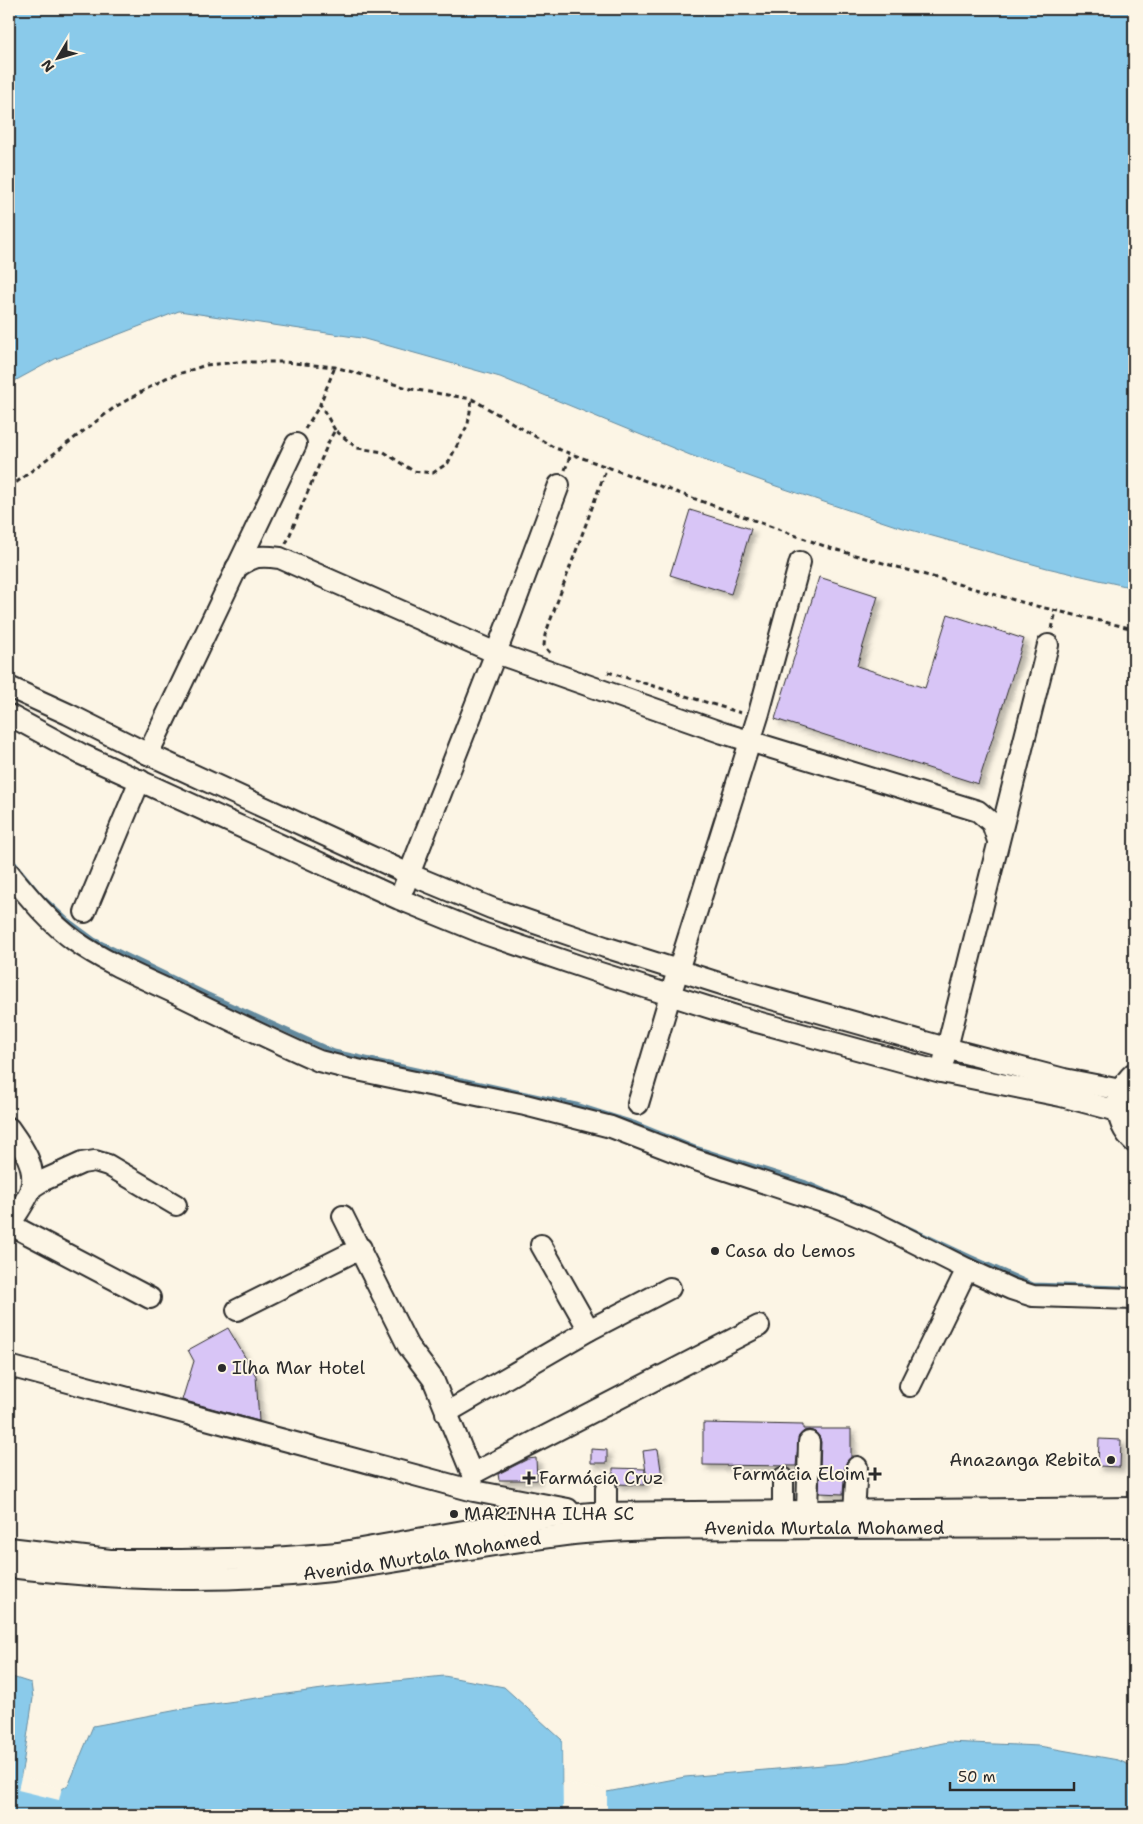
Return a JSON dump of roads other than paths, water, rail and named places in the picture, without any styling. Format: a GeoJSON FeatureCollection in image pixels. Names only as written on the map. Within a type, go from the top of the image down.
{"type":"FeatureCollection","features":[{"type":"Feature","properties":{"kind":"street"},"geometry":{"type":"LineString","coordinates":[[148,754],[296,444]]}},
{"type":"Feature","properties":{"kind":"street"},"geometry":{"type":"LineString","coordinates":[[400,899],[559,485]]}},
{"type":"Feature","properties":{"kind":"street"},"geometry":{"type":"LineString","coordinates":[[236,568],[251,558],[266,556],[280,558],[496,653],[750,741],[978,811],[992,823],[998,841]]}},
{"type":"Feature","properties":{"kind":"street"},"geometry":{"type":"LineString","coordinates":[[638,1104],[757,718],[800,562]]}},
{"type":"Feature","properties":{"kind":"street"},"geometry":{"type":"LineString","coordinates":[[941,1072],[1048,645]]}},
{"type":"Feature","properties":{"kind":"street"},"geometry":{"type":"LineString","coordinates":[[9,687],[148,754],[409,874],[491,908],[747,992],[1064,1079],[1121,1090]]}},
{"type":"Feature","properties":{"kind":"street"},"geometry":{"type":"LineString","coordinates":[[9,715],[81,754],[400,899],[485,934],[739,1017],[941,1072],[1061,1096],[1118,1111]]}},
{"type":"Feature","properties":{"kind":"street"},"geometry":{"type":"LineString","coordinates":[[85,912],[140,780]]}},
{"type":"Feature","properties":{"kind":"street"},"geometry":{"type":"LineString","coordinates":[[9,873],[56,925],[75,941],[97,955],[188,1000],[319,1060],[343,1067],[524,1105],[611,1127],[696,1160],[832,1205],[880,1225],[1011,1289],[1033,1296],[1134,1299]]}},
{"type":"Feature","properties":{"kind":"street"},"geometry":{"type":"LineString","coordinates":[[1134,1073],[1128,1078],[1118,1100],[1120,1122],[1125,1132],[1134,1142]]}},
{"type":"Feature","properties":{"kind":"street"},"geometry":{"type":"LineString","coordinates":[[9,1128],[26,1153],[31,1170],[31,1188]]}},
{"type":"Feature","properties":{"kind":"street"},"geometry":{"type":"LineString","coordinates":[[150,1298],[9,1225],[31,1188],[82,1163],[95,1161],[108,1165],[176,1205]]}},
{"type":"Feature","properties":{"kind":"street"},"geometry":{"type":"LineString","coordinates":[[344,1216],[408,1346],[433,1379],[473,1483],[759,1326]]}},
{"type":"Feature","properties":{"kind":"street"},"geometry":{"type":"LineString","coordinates":[[541,1245],[589,1330]]}},
{"type":"Feature","properties":{"kind":"street"},"geometry":{"type":"LineString","coordinates":[[237,1310],[360,1248]]}},
{"type":"Feature","properties":{"kind":"street"},"geometry":{"type":"LineString","coordinates":[[910,1386],[967,1269]]}},
{"type":"Feature","properties":{"kind":"street"},"geometry":{"type":"LineString","coordinates":[[446,1413],[589,1330],[670,1288]]}},
{"type":"Feature","properties":{"kind":"street","name":"Avenida Murtala Mohamed"},"geometry":{"type":"LineString","coordinates":[[9,1366],[599,1513]]}},
{"type":"Feature","properties":{"kind":"street"},"geometry":{"type":"LineString","coordinates":[[807,1511],[809,1442]]}},
{"type":"Feature","properties":{"kind":"street"},"geometry":{"type":"LineString","coordinates":[[854,1511],[857,1467]]}},
{"type":"Feature","properties":{"kind":"street"},"geometry":{"type":"LineString","coordinates":[[782,1478],[783,1511]]}},
{"type":"Feature","properties":{"kind":"street"},"geometry":{"type":"LineString","coordinates":[[599,1513],[606,1488]]}},
{"type":"Feature","properties":{"kind":"street","name":"Avenida Murtala Mohamed"},"geometry":{"type":"LineString","coordinates":[[9,1548],[110,1560],[274,1558],[338,1553],[508,1523],[599,1513],[1134,1508]]}},
{"type":"Feature","properties":{"kind":"street","name":"Avenida Murtala Mohamed"},"geometry":{"type":"LineString","coordinates":[[9,1567],[73,1575],[170,1580],[268,1577],[332,1570],[513,1540],[650,1529],[1134,1527]]}},
{"type":"Feature","properties":{"kind":"water"},"geometry":{"type":"Polygon","coordinates":[[[9,9],[1134,9],[1134,588],[1047,568],[893,525],[690,455],[500,377],[361,338],[179,311],[55,359],[9,384],[9,9]]]}},
{"type":"Feature","properties":{"kind":"water"},"geometry":{"type":"Polygon","coordinates":[[[9,1676],[31,1683],[33,1698],[21,1778],[61,1790],[69,1784],[93,1726],[199,1706],[337,1687],[444,1676],[504,1687],[562,1740],[562,1785],[607,1792],[685,1777],[846,1763],[948,1742],[1039,1746],[1118,1760],[1134,1767],[1134,1815],[9,1815],[9,1676]]]}},
{"type":"Feature","properties":{"kind":"waterway"},"geometry":{"type":"LineString","coordinates":[[9,857],[40,895],[67,920],[94,940],[206,994],[334,1052],[576,1105],[636,1124],[695,1148],[806,1183],[876,1213]]}},
{"type":"Feature","properties":{"kind":"waterway"},"geometry":{"type":"LineString","coordinates":[[891,1220],[1033,1285],[1121,1288]]}},
{"type":"Feature","properties":{"kind":"place","name":"Casa do Lemos"},"geometry":{"type":"Point","coordinates":[715,1251]}},
{"type":"Feature","properties":{"kind":"place","name":"Ilha Mar Hotel"},"geometry":{"type":"Point","coordinates":[222,1368]}},
{"type":"Feature","properties":{"kind":"place","name":"Anazanga Rebita"},"geometry":{"type":"Point","coordinates":[1111,1460]}},
{"type":"Feature","properties":{"kind":"place","name":"Farmácia Eloim"},"geometry":{"type":"Point","coordinates":[875,1474]}},
{"type":"Feature","properties":{"kind":"place","name":"Farmácia Cruz"},"geometry":{"type":"Point","coordinates":[529,1478]}},
{"type":"Feature","properties":{"kind":"place","name":"MARINHA ILHA SC"},"geometry":{"type":"Point","coordinates":[454,1514]}}]}
